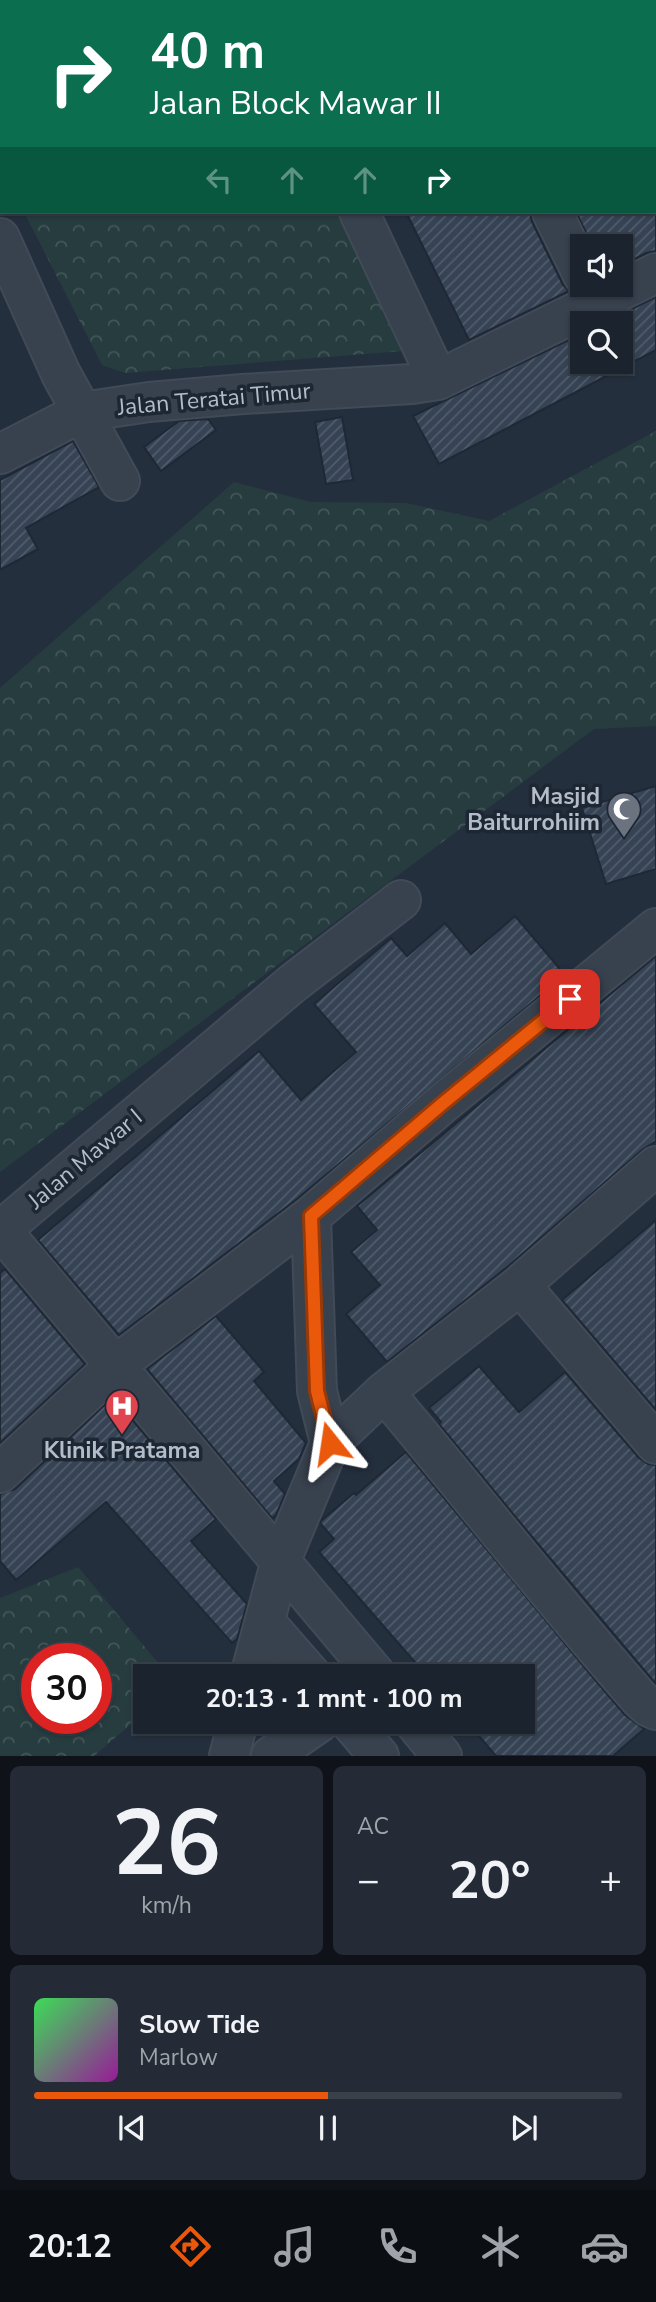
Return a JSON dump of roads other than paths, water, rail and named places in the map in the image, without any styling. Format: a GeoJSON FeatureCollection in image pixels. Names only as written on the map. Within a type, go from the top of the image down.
{"type":"FeatureCollection","features":[{"type":"Feature","properties":{"kind":"street"},"geometry":{"type":"LineString","coordinates":[[360,214],[438,380]]}},
{"type":"Feature","properties":{"kind":"street"},"geometry":{"type":"LineString","coordinates":[[553,214],[570,249]]}},
{"type":"Feature","properties":{"kind":"street"},"geometry":{"type":"LineString","coordinates":[[0,238],[61,374],[120,481]]}},
{"type":"Feature","properties":{"kind":"street","name":"Jalan Teratai Timur"},"geometry":{"type":"LineString","coordinates":[[633,278],[656,273]]}},
{"type":"Feature","properties":{"kind":"street","name":"Jalan Teratai Timur"},"geometry":{"type":"LineString","coordinates":[[0,454],[82,412],[162,400],[412,384],[438,380],[574,297]]}},
{"type":"Feature","properties":{"kind":"street","name":"Jalan Mawar I"},"geometry":{"type":"LineString","coordinates":[[367,1664],[12,1243],[6,1230],[13,1220],[293,983],[401,900]]}},
{"type":"Feature","properties":{"kind":"street"},"geometry":{"type":"LineString","coordinates":[[0,1472],[116,1365],[311,1216],[656,928]]}},
{"type":"Feature","properties":{"kind":"street"},"geometry":{"type":"LineString","coordinates":[[253,1664],[281,1560],[330,1443],[384,1392],[520,1285],[655,1170]]}},
{"type":"Feature","properties":{"kind":"street"},"geometry":{"type":"LineString","coordinates":[[311,1216],[317,1391],[330,1443]]}},
{"type":"Feature","properties":{"kind":"street"},"geometry":{"type":"LineString","coordinates":[[520,1285],[656,1444]]}},
{"type":"Feature","properties":{"kind":"street"},"geometry":{"type":"LineString","coordinates":[[384,1392],[571,1621],[640,1699],[656,1710]]}},
{"type":"Feature","properties":{"kind":"street"},"geometry":{"type":"LineString","coordinates":[[265,1622],[302,1664]]}},
{"type":"Feature","properties":{"kind":"street"},"geometry":{"type":"LineString","coordinates":[[229,1756],[235,1734]]}},
{"type":"Feature","properties":{"kind":"street"},"geometry":{"type":"LineString","coordinates":[[271,1756],[303,1734]]}},
{"type":"Feature","properties":{"kind":"street"},"geometry":{"type":"LineString","coordinates":[[361,1734],[380,1756]]}},
{"type":"Feature","properties":{"kind":"street"},"geometry":{"type":"LineString","coordinates":[[424,1734],[442,1756]]}},
{"type":"Feature","properties":{"kind":"place","name":"Masjid Baiturrohiim"},"geometry":{"type":"Point","coordinates":[624,839]}},
{"type":"Feature","properties":{"kind":"place","name":"Klinik Pratama"},"geometry":{"type":"Point","coordinates":[122,1436]}}]}
